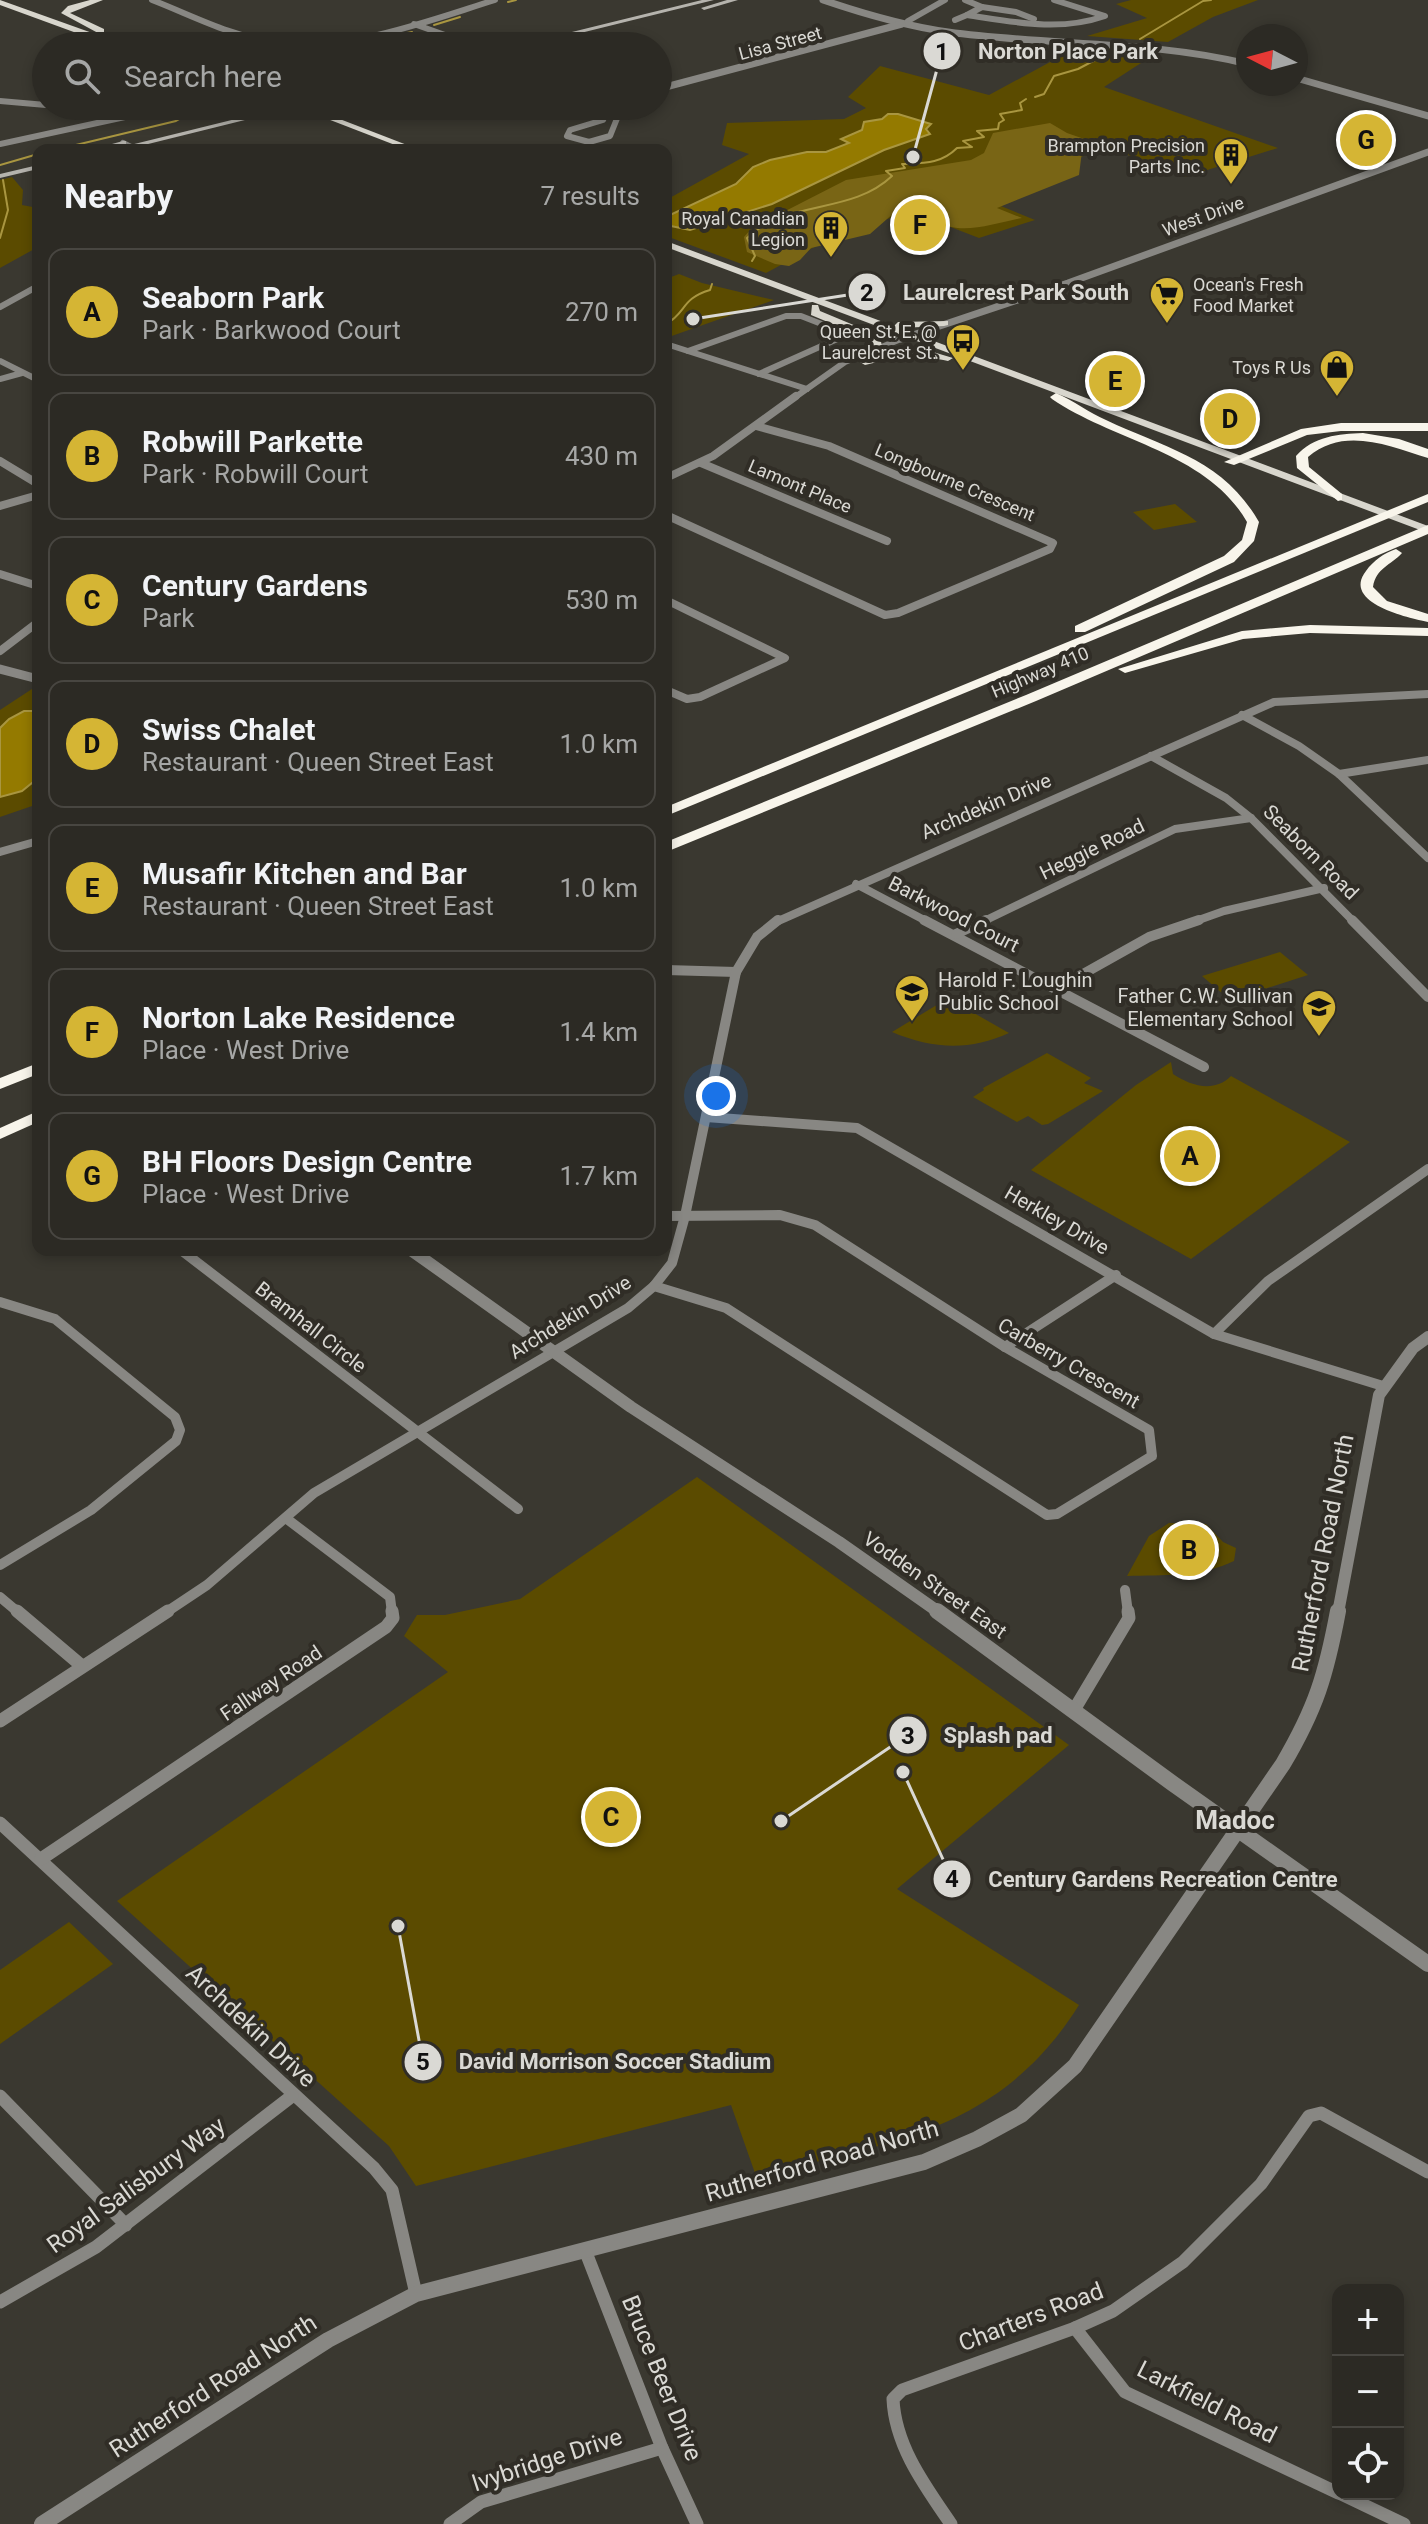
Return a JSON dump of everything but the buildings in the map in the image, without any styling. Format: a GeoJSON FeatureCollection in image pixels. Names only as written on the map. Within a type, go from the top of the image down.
{"type":"FeatureCollection","features":[{"type":"Feature","properties":{"kind":"highway"},"geometry":{"type":"LineString","coordinates":[[895,719],[904,709],[1229,559],[1248,541],[1252,528],[1250,514],[1219,482],[1175,455],[1069,408],[1056,397]]}},
{"type":"Feature","properties":{"kind":"highway"},"geometry":{"type":"LineString","coordinates":[[1234,461],[1305,432],[1341,427],[1428,427]]}},
{"type":"Feature","properties":{"kind":"highway"},"geometry":{"type":"LineString","coordinates":[[1338,497],[1303,468],[1302,456],[1314,445],[1340,438],[1375,438],[1406,444],[1428,454]]}},
{"type":"Feature","properties":{"kind":"highway"},"geometry":{"type":"LineString","coordinates":[[1346,531],[1353,524],[1428,485]]}},
{"type":"Feature","properties":{"kind":"highway","name":"Highway 410"},"geometry":{"type":"LineString","coordinates":[[672,810],[1428,498]]}},
{"type":"Feature","properties":{"kind":"highway"},"geometry":{"type":"LineString","coordinates":[[1428,533],[1383,560],[1370,570],[1365,581],[1371,594],[1387,606],[1428,618]]}},
{"type":"Feature","properties":{"kind":"highway","name":"Highway 410"},"geometry":{"type":"LineString","coordinates":[[672,845],[1428,533]]}},
{"type":"Feature","properties":{"kind":"highway"},"geometry":{"type":"LineString","coordinates":[[1031,698],[1053,694],[1174,653],[1242,635],[1310,629],[1428,632]]}},
{"type":"Feature","properties":{"kind":"highway"},"geometry":{"type":"LineString","coordinates":[[5,1081],[32,1070]]}},
{"type":"Feature","properties":{"kind":"highway"},"geometry":{"type":"LineString","coordinates":[[0,1124],[32,1111]]}},
{"type":"Feature","properties":{"kind":"highway"},"geometry":{"type":"LineString","coordinates":[[0,1134],[32,1119]]}},
{"type":"Feature","properties":{"kind":"main road"},"geometry":{"type":"LineString","coordinates":[[19,0],[101,31]]}},
{"type":"Feature","properties":{"kind":"main road"},"geometry":{"type":"LineString","coordinates":[[19,0],[46,8]]}},
{"type":"Feature","properties":{"kind":"main road"},"geometry":{"type":"LineString","coordinates":[[57,8],[91,0]]}},
{"type":"Feature","properties":{"kind":"main road"},"geometry":{"type":"LineString","coordinates":[[99,0],[71,8],[65,13],[101,31]]}},
{"type":"Feature","properties":{"kind":"main road"},"geometry":{"type":"LineString","coordinates":[[577,32],[711,0]]}},
{"type":"Feature","properties":{"kind":"main road"},"geometry":{"type":"LineString","coordinates":[[605,32],[735,0]]}},
{"type":"Feature","properties":{"kind":"main road"},"geometry":{"type":"LineString","coordinates":[[0,2],[82,32]]}},
{"type":"Feature","properties":{"kind":"main road"},"geometry":{"type":"LineString","coordinates":[[136,144],[209,120]]}},
{"type":"Feature","properties":{"kind":"main road"},"geometry":{"type":"LineString","coordinates":[[138,144],[237,120]]}},
{"type":"Feature","properties":{"kind":"main road"},"geometry":{"type":"LineString","coordinates":[[315,120],[380,144]]}},
{"type":"Feature","properties":{"kind":"main road"},"geometry":{"type":"LineString","coordinates":[[348,120],[402,144]]}},
{"type":"Feature","properties":{"kind":"main road"},"geometry":{"type":"LineString","coordinates":[[0,176],[32,168]]}},
{"type":"Feature","properties":{"kind":"main road"},"geometry":{"type":"LineString","coordinates":[[672,246],[876,322],[956,360],[1428,533]]}},
{"type":"Feature","properties":{"kind":"main road"},"geometry":{"type":"LineString","coordinates":[[672,253],[815,307],[988,364],[1234,461],[1338,497],[1352,505]]}},
{"type":"Feature","properties":{"kind":"main road"},"geometry":{"type":"LineString","coordinates":[[815,307],[815,313],[876,338],[877,347],[858,360]]}},
{"type":"Feature","properties":{"kind":"main road"},"geometry":{"type":"LineString","coordinates":[[876,322],[946,326],[948,341],[987,357],[988,364]]}},
{"type":"Feature","properties":{"kind":"main road"},"geometry":{"type":"LineString","coordinates":[[858,360],[923,352],[956,360]]}},
{"type":"Feature","properties":{"kind":"street"},"geometry":{"type":"LineString","coordinates":[[152,0],[248,32]]}},
{"type":"Feature","properties":{"kind":"street"},"geometry":{"type":"LineString","coordinates":[[371,32],[413,24],[495,0]]}},
{"type":"Feature","properties":{"kind":"street"},"geometry":{"type":"LineString","coordinates":[[823,0],[905,22],[970,34],[1162,47],[1236,62]]}},
{"type":"Feature","properties":{"kind":"street"},"geometry":{"type":"LineString","coordinates":[[839,0],[905,22],[945,0]]}},
{"type":"Feature","properties":{"kind":"street"},"geometry":{"type":"LineString","coordinates":[[965,0],[982,7],[1016,12],[1044,23]]}},
{"type":"Feature","properties":{"kind":"street"},"geometry":{"type":"LineString","coordinates":[[967,15],[1075,26],[1105,16],[1054,0]]}},
{"type":"Feature","properties":{"kind":"street"},"geometry":{"type":"LineString","coordinates":[[955,20],[982,7]]}},
{"type":"Feature","properties":{"kind":"street","name":"Lisa Street"},"geometry":{"type":"LineString","coordinates":[[672,85],[905,22]]}},
{"type":"Feature","properties":{"kind":"street"},"geometry":{"type":"LineString","coordinates":[[413,24],[431,32]]}},
{"type":"Feature","properties":{"kind":"street"},"geometry":{"type":"LineString","coordinates":[[413,24],[436,32]]}},
{"type":"Feature","properties":{"kind":"street"},"geometry":{"type":"LineString","coordinates":[[1308,81],[1428,116]]}},
{"type":"Feature","properties":{"kind":"street"},"geometry":{"type":"LineString","coordinates":[[0,101],[32,105]]}},
{"type":"Feature","properties":{"kind":"street"},"geometry":{"type":"LineString","coordinates":[[0,144],[110,120]]}},
{"type":"Feature","properties":{"kind":"street"},"geometry":{"type":"LineString","coordinates":[[599,120],[570,130],[567,136],[576,141],[604,139],[610,136],[616,120]]}},
{"type":"Feature","properties":{"kind":"street","name":"West Drive"},"geometry":{"type":"LineString","coordinates":[[911,339],[981,317],[989,311],[1428,152]]}},
{"type":"Feature","properties":{"kind":"street"},"geometry":{"type":"LineString","coordinates":[[0,307],[32,289]]}},
{"type":"Feature","properties":{"kind":"street"},"geometry":{"type":"LineString","coordinates":[[0,297],[12,300]]}},
{"type":"Feature","properties":{"kind":"street"},"geometry":{"type":"LineString","coordinates":[[691,352],[718,339],[786,316],[801,316],[842,332],[844,336],[759,374]]}},
{"type":"Feature","properties":{"kind":"street"},"geometry":{"type":"LineString","coordinates":[[672,475],[734,445],[823,378],[911,339]]}},
{"type":"Feature","properties":{"kind":"street"},"geometry":{"type":"LineString","coordinates":[[672,346],[807,389]]}},
{"type":"Feature","properties":{"kind":"street"},"geometry":{"type":"LineString","coordinates":[[0,361],[32,377]]}},
{"type":"Feature","properties":{"kind":"street"},"geometry":{"type":"LineString","coordinates":[[0,379],[22,373]]}},
{"type":"Feature","properties":{"kind":"street","name":"Longbourne Crescent"},"geometry":{"type":"LineString","coordinates":[[672,518],[885,615],[898,613],[1036,555],[1050,549],[1053,543],[829,446],[756,426]]}},
{"type":"Feature","properties":{"kind":"street"},"geometry":{"type":"LineString","coordinates":[[0,461],[32,480]]}},
{"type":"Feature","properties":{"kind":"street","name":"Lamont Place"},"geometry":{"type":"LineString","coordinates":[[701,463],[887,541]]}},
{"type":"Feature","properties":{"kind":"street"},"geometry":{"type":"LineString","coordinates":[[0,506],[32,497]]}},
{"type":"Feature","properties":{"kind":"street"},"geometry":{"type":"LineString","coordinates":[[0,574],[32,584]]}},
{"type":"Feature","properties":{"kind":"street"},"geometry":{"type":"LineString","coordinates":[[672,603],[785,658],[700,697],[687,699],[672,693]]}},
{"type":"Feature","properties":{"kind":"street"},"geometry":{"type":"LineString","coordinates":[[0,651],[32,627]]}},
{"type":"Feature","properties":{"kind":"street"},"geometry":{"type":"LineString","coordinates":[[0,669],[32,677]]}},
{"type":"Feature","properties":{"kind":"street","name":"Archdekin Drive"},"geometry":{"type":"LineString","coordinates":[[0,1721],[207,1585],[314,1493],[628,1308],[654,1286],[672,1263],[685,1216],[736,972],[757,937],[780,918],[1274,702],[1428,694]]}},
{"type":"Feature","properties":{"kind":"street"},"geometry":{"type":"LineString","coordinates":[[1242,715],[1299,746],[1339,774],[1428,858]]}},
{"type":"Feature","properties":{"kind":"street","name":"Seaborn Road"},"geometry":{"type":"LineString","coordinates":[[1151,756],[1226,798],[1251,818],[1324,888],[1428,997]]}},
{"type":"Feature","properties":{"kind":"street"},"geometry":{"type":"LineString","coordinates":[[1339,774],[1428,760]]}},
{"type":"Feature","properties":{"kind":"street","name":"Heggie Road"},"geometry":{"type":"LineString","coordinates":[[956,934],[1175,829],[1251,818]]}},
{"type":"Feature","properties":{"kind":"street"},"geometry":{"type":"LineString","coordinates":[[0,852],[32,843]]}},
{"type":"Feature","properties":{"kind":"street","name":"Barkwood Court"},"geometry":{"type":"LineString","coordinates":[[856,884],[1204,1067]]}},
{"type":"Feature","properties":{"kind":"street"},"geometry":{"type":"LineString","coordinates":[[1058,988],[1149,937],[1224,911],[1324,888]]}},
{"type":"Feature","properties":{"kind":"street"},"geometry":{"type":"LineString","coordinates":[[672,970],[736,972]]}},
{"type":"Feature","properties":{"kind":"street","name":"Herkley Drive"},"geometry":{"type":"LineString","coordinates":[[706,1117],[857,1128],[1214,1334],[1383,1386]]}},
{"type":"Feature","properties":{"kind":"street"},"geometry":{"type":"LineString","coordinates":[[1214,1334],[1268,1281],[1428,1169]]}},
{"type":"Feature","properties":{"kind":"street","name":"Carberry Crescent"},"geometry":{"type":"LineString","coordinates":[[654,1286],[726,1308],[1047,1515],[1057,1514],[1152,1456],[1149,1430],[1005,1347],[815,1225],[780,1215],[672,1216]]}},
{"type":"Feature","properties":{"kind":"street","name":"Bramhall Circle"},"geometry":{"type":"LineString","coordinates":[[189,1256],[518,1509]]}},
{"type":"Feature","properties":{"kind":"street","name":"Vodden Street East"},"geometry":{"type":"LineString","coordinates":[[419,1256],[631,1407],[839,1542],[1428,1964]]}},
{"type":"Feature","properties":{"kind":"street"},"geometry":{"type":"LineString","coordinates":[[1005,1347],[1116,1275]]}},
{"type":"Feature","properties":{"kind":"street"},"geometry":{"type":"LineString","coordinates":[[0,1302],[55,1319],[175,1417],[180,1430],[176,1441],[91,1510],[0,1565]]}},
{"type":"Feature","properties":{"kind":"street","name":"Rutherford Road North"},"geometry":{"type":"LineString","coordinates":[[42,2524],[328,2340],[416,2294],[924,2162],[977,2139],[1021,2115],[1075,2066],[1283,1764],[1310,1718],[1327,1669],[1379,1395],[1413,1348],[1428,1337]]}},
{"type":"Feature","properties":{"kind":"street","name":"Fallway Road"},"geometry":{"type":"LineString","coordinates":[[41,1859],[386,1627],[393,1618],[390,1597],[287,1519]]}},
{"type":"Feature","properties":{"kind":"street"},"geometry":{"type":"LineString","coordinates":[[1074,1710],[1129,1618],[1125,1590]]}},
{"type":"Feature","properties":{"kind":"street"},"geometry":{"type":"LineString","coordinates":[[0,1597],[82,1666]]}},
{"type":"Feature","properties":{"kind":"street","name":"Archdekin Drive"},"geometry":{"type":"LineString","coordinates":[[0,1823],[292,2096],[374,2168],[392,2190],[416,2294]]}},
{"type":"Feature","properties":{"kind":"street"},"geometry":{"type":"LineString","coordinates":[[0,2096],[126,2225]]}},
{"type":"Feature","properties":{"kind":"street","name":"Royal Salisbury Way"},"geometry":{"type":"LineString","coordinates":[[0,2302],[96,2247],[292,2096]]}},
{"type":"Feature","properties":{"kind":"street","name":"Charters Road"},"geometry":{"type":"LineString","coordinates":[[951,2524],[923,2483],[892,2417],[893,2399],[902,2390],[1075,2328],[1113,2311],[1183,2262],[1261,2184],[1309,2116],[1321,2113],[1428,2172]]}},
{"type":"Feature","properties":{"kind":"street","name":"Bruce Beer Drive"},"geometry":{"type":"LineString","coordinates":[[585,2250],[662,2448],[697,2524]]}},
{"type":"Feature","properties":{"kind":"street","name":"Larkfield Road"},"geometry":{"type":"LineString","coordinates":[[1075,2328],[1125,2392],[1332,2490]]}},
{"type":"Feature","properties":{"kind":"street","name":"Ivybridge Drive"},"geometry":{"type":"LineString","coordinates":[[450,2524],[481,2502],[662,2448]]}},
{"type":"Feature","properties":{"kind":"street","name":"Larkfield Road"},"geometry":{"type":"LineString","coordinates":[[1354,2500],[1404,2524]]}},
{"type":"Feature","properties":{"kind":"shaded area"},"geometry":{"type":"Polygon","coordinates":[[[1131,0],[1258,0],[1213,17],[1168,42],[1087,36],[1147,18],[1116,4],[1131,0]]]}},
{"type":"Feature","properties":{"kind":"shaded area"},"geometry":{"type":"Polygon","coordinates":[[[1072,45],[1158,52],[1104,87],[1278,148],[1185,177],[1107,147],[1073,160],[996,204],[1035,220],[979,238],[909,211],[820,244],[766,273],[672,238],[672,197],[749,154],[722,145],[727,123],[844,119],[866,108],[848,97],[880,66],[989,95],[1063,55],[1072,45]]]}},
{"type":"Feature","properties":{"kind":"shaded area"},"geometry":{"type":"Polygon","coordinates":[[[888,114],[898,114],[931,124],[926,129],[930,134],[884,150],[772,204],[690,230],[672,226],[672,214],[736,184],[753,167],[807,152],[826,152],[849,143],[841,139],[862,130],[864,122],[882,119],[888,114]]]}},
{"type":"Feature","properties":{"kind":"shaded area"},"geometry":{"type":"Polygon","coordinates":[[[1050,123],[1093,142],[1082,151],[1079,175],[997,208],[1022,218],[959,228],[895,212],[870,234],[811,248],[789,266],[775,264],[747,252],[744,237],[752,228],[846,180],[971,160],[984,153],[993,133],[1050,123]]]}},
{"type":"Feature","properties":{"kind":"shaded area"},"geometry":{"type":"Polygon","coordinates":[[[12,177],[23,190],[22,205],[32,207],[32,250],[0,268],[0,180],[12,177]]]}},
{"type":"Feature","properties":{"kind":"shaded area"},"geometry":{"type":"Polygon","coordinates":[[[679,274],[702,283],[774,300],[672,336],[672,277],[679,274]]]}},
{"type":"Feature","properties":{"kind":"shaded area"},"geometry":{"type":"Polygon","coordinates":[[[1175,504],[1197,522],[1154,530],[1133,512],[1175,504]]]}},
{"type":"Feature","properties":{"kind":"shaded area"},"geometry":{"type":"Polygon","coordinates":[[[32,689],[32,806],[0,817],[0,710],[32,689]]]}},
{"type":"Feature","properties":{"kind":"shaded area"},"geometry":{"type":"Polygon","coordinates":[[[24,711],[32,711],[32,783],[22,791],[0,797],[0,728],[24,711]]]}},
{"type":"Feature","properties":{"kind":"shaded area"},"geometry":{"type":"Polygon","coordinates":[[[1280,952],[1308,975],[1230,1000],[1202,976],[1280,952]]]}},
{"type":"Feature","properties":{"kind":"shaded area"},"geometry":{"type":"Polygon","coordinates":[[[945,1000],[951,1000],[1009,1033],[980,1043],[951,1046],[922,1042],[892,1032],[945,1000]]]}},
{"type":"Feature","properties":{"kind":"shaded area"},"geometry":{"type":"Polygon","coordinates":[[[1047,1053],[1091,1078],[1084,1083],[1103,1091],[1042,1125],[1028,1116],[1017,1122],[973,1097],[983,1088],[1047,1053]]]}},
{"type":"Feature","properties":{"kind":"shaded area"},"geometry":{"type":"Polygon","coordinates":[[[1171,1062],[1173,1074],[1187,1082],[1210,1086],[1231,1076],[1350,1142],[1191,1259],[1031,1170],[1136,1085],[1171,1062]]]}},
{"type":"Feature","properties":{"kind":"shaded area"},"geometry":{"type":"Polygon","coordinates":[[[697,1477],[1069,1745],[897,1889],[1079,2005],[1048,2047],[1014,2080],[977,2106],[896,2141],[756,2176],[731,2105],[416,2186],[389,2146],[117,1901],[448,1672],[404,1636],[417,1615],[445,1615],[520,1599],[697,1477]]]}},
{"type":"Feature","properties":{"kind":"shaded area"},"geometry":{"type":"Polygon","coordinates":[[[1169,1523],[1206,1524],[1223,1542],[1236,1548],[1234,1561],[1195,1573],[1127,1576],[1149,1536],[1169,1523]]]}},
{"type":"Feature","properties":{"kind":"shaded area"},"geometry":{"type":"Polygon","coordinates":[[[69,1922],[113,1964],[0,2044],[0,1970],[69,1922]]]}},
{"type":"Feature","properties":{"kind":"waterway"},"geometry":{"type":"LineString","coordinates":[[508,2],[516,0]]}},
{"type":"Feature","properties":{"kind":"waterway"},"geometry":{"type":"LineString","coordinates":[[1140,39],[1203,1],[1211,0]]}},
{"type":"Feature","properties":{"kind":"waterway"},"geometry":{"type":"LineString","coordinates":[[434,25],[460,17]]}},
{"type":"Feature","properties":{"kind":"waterway"},"geometry":{"type":"LineString","coordinates":[[1035,97],[1044,94],[1054,76],[1078,69],[1116,49]]}},
{"type":"Feature","properties":{"kind":"waterway"},"geometry":{"type":"LineString","coordinates":[[752,261],[755,256],[747,238],[763,226],[781,217],[858,197],[892,176],[886,171],[905,168],[902,164],[932,162],[957,148],[972,147],[963,141],[984,137],[977,131],[998,129],[999,123],[1004,120],[1000,114],[1022,110],[1020,103],[1026,99]]}},
{"type":"Feature","properties":{"kind":"waterway"},"geometry":{"type":"LineString","coordinates":[[80,144],[178,120]]}},
{"type":"Feature","properties":{"kind":"waterway"},"geometry":{"type":"LineString","coordinates":[[0,165],[32,156]]}},
{"type":"Feature","properties":{"kind":"waterway"},"geometry":{"type":"LineString","coordinates":[[0,238],[8,210],[3,180]]}},
{"type":"Feature","properties":{"kind":"waterway"},"geometry":{"type":"LineString","coordinates":[[672,321],[688,302],[710,290],[712,284]]}},
{"type":"Feature","properties":{"kind":"place","name":"BH Floors Design Centre"},"geometry":{"type":"Point","coordinates":[1366,140]}},
{"type":"Feature","properties":{"kind":"place","name":"Norton Place Park"},"geometry":{"type":"Point","coordinates":[913,157]}},
{"type":"Feature","properties":{"kind":"place","name":"Brampton Precision Parts Inc."},"geometry":{"type":"Point","coordinates":[1231,186]}},
{"type":"Feature","properties":{"kind":"place","name":"Norton Lake Residence"},"geometry":{"type":"Point","coordinates":[920,225]}},
{"type":"Feature","properties":{"kind":"place","name":"Royal Canadian Legion"},"geometry":{"type":"Point","coordinates":[831,259]}},
{"type":"Feature","properties":{"kind":"place","name":"Laurelcrest Park South"},"geometry":{"type":"Point","coordinates":[693,319]}},
{"type":"Feature","properties":{"kind":"place","name":"Ocean's Fresh Food Market"},"geometry":{"type":"Point","coordinates":[1167,325]}},
{"type":"Feature","properties":{"kind":"place","name":"Queen St. E. @ Laurelcrest St."},"geometry":{"type":"Point","coordinates":[963,372]}},
{"type":"Feature","properties":{"kind":"place","name":"Musafir Kitchen and Bar"},"geometry":{"type":"Point","coordinates":[1115,381]}},
{"type":"Feature","properties":{"kind":"place","name":"Toys R Us"},"geometry":{"type":"Point","coordinates":[1337,398]}},
{"type":"Feature","properties":{"kind":"place","name":"Swiss Chalet"},"geometry":{"type":"Point","coordinates":[1230,419]}},
{"type":"Feature","properties":{"kind":"place","name":"Harold F. Loughin Public School"},"geometry":{"type":"Point","coordinates":[912,1023]}},
{"type":"Feature","properties":{"kind":"place","name":"Father C.W. Sullivan Elementary School"},"geometry":{"type":"Point","coordinates":[1319,1038]}},
{"type":"Feature","properties":{"kind":"place","name":"Seaborn Park"},"geometry":{"type":"Point","coordinates":[1190,1156]}},
{"type":"Feature","properties":{"kind":"place","name":"Robwill Parkette"},"geometry":{"type":"Point","coordinates":[1189,1550]}},
{"type":"Feature","properties":{"kind":"place","name":"Century Gardens Recreation Centre"},"geometry":{"type":"Point","coordinates":[903,1772]}},
{"type":"Feature","properties":{"kind":"place","name":"Century Gardens"},"geometry":{"type":"Point","coordinates":[611,1817]}},
{"type":"Feature","properties":{"kind":"place","name":"Splash pad"},"geometry":{"type":"Point","coordinates":[781,1821]}},
{"type":"Feature","properties":{"kind":"place","name":"David Morrison Soccer Stadium"},"geometry":{"type":"Point","coordinates":[398,1926]}},
{"type":"Feature","properties":{"kind":"district","name":"Madoc"},"geometry":{"type":"Point","coordinates":[1235,1820]}}]}
